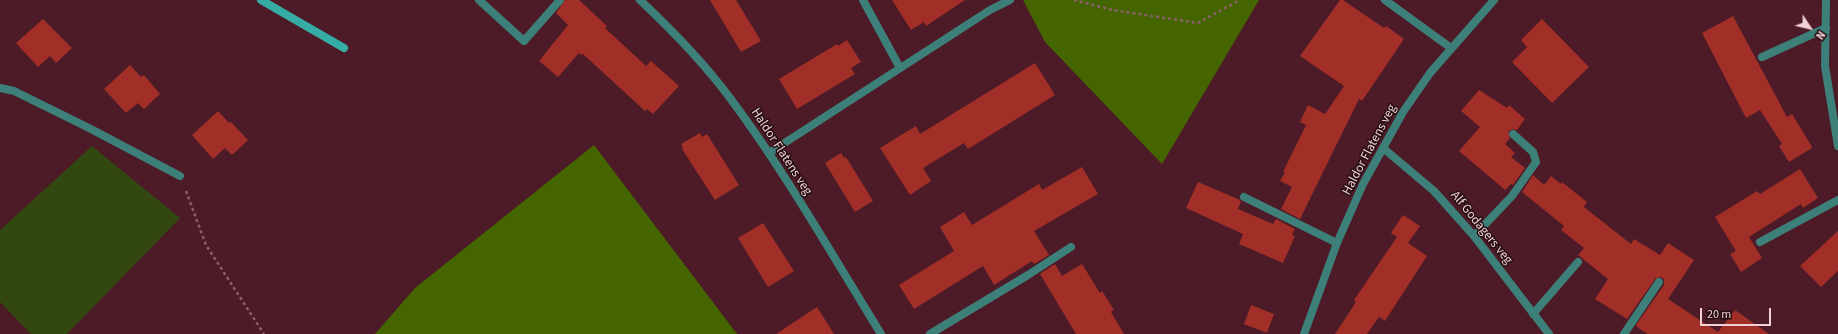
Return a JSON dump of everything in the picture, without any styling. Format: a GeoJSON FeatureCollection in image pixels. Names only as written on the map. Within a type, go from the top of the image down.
{"type":"FeatureCollection","features":[{"type":"Feature","properties":{"kind":"street"},"geometry":{"type":"LineString","coordinates":[[261,0],[344,48]]}},
{"type":"Feature","properties":{"kind":"street"},"geometry":{"type":"LineString","coordinates":[[480,0],[524,41],[560,0]]}},
{"type":"Feature","properties":{"kind":"street","name":"Haldor Flatens veg"},"geometry":{"type":"LineString","coordinates":[[640,0],[687,46],[729,97],[769,152],[881,334]]}},
{"type":"Feature","properties":{"kind":"street"},"geometry":{"type":"LineString","coordinates":[[863,0],[900,68]]}},
{"type":"Feature","properties":{"kind":"street"},"geometry":{"type":"LineString","coordinates":[[769,152],[990,10],[1010,0]]}},
{"type":"Feature","properties":{"kind":"street"},"geometry":{"type":"LineString","coordinates":[[1385,0],[1451,48]]}},
{"type":"Feature","properties":{"kind":"street","name":"Haldor Flatens veg"},"geometry":{"type":"LineString","coordinates":[[1304,334],[1337,243],[1363,184],[1403,112],[1430,73],[1494,0]]}},
{"type":"Feature","properties":{"kind":"street"},"geometry":{"type":"LineString","coordinates":[[1826,0],[1825,66],[1838,146]]}},
{"type":"Feature","properties":{"kind":"street"},"geometry":{"type":"LineString","coordinates":[[1762,57],[1826,28]]}},
{"type":"Feature","properties":{"kind":"street"},"geometry":{"type":"LineString","coordinates":[[0,88],[14,91],[89,128],[180,176]]}},
{"type":"Feature","properties":{"kind":"street"},"geometry":{"type":"LineString","coordinates":[[1474,236],[1512,196],[1536,162],[1533,152],[1513,134]]}},
{"type":"Feature","properties":{"kind":"street","name":"Alf Godagers veg"},"geometry":{"type":"LineString","coordinates":[[1383,148],[1434,191],[1474,236],[1550,334]]}},
{"type":"Feature","properties":{"kind":"street"},"geometry":{"type":"LineString","coordinates":[[1244,197],[1337,243]]}},
{"type":"Feature","properties":{"kind":"street"},"geometry":{"type":"LineString","coordinates":[[1760,242],[1838,200]]}},
{"type":"Feature","properties":{"kind":"street"},"geometry":{"type":"LineString","coordinates":[[930,334],[1028,275],[1071,247]]}},
{"type":"Feature","properties":{"kind":"street"},"geometry":{"type":"LineString","coordinates":[[1533,314],[1578,262]]}},
{"type":"Feature","properties":{"kind":"street"},"geometry":{"type":"LineString","coordinates":[[1624,334],[1659,282]]}},
{"type":"Feature","properties":{"kind":"path"},"geometry":{"type":"LineString","coordinates":[[1074,0],[1113,10],[1198,23],[1240,0]]}},
{"type":"Feature","properties":{"kind":"path"},"geometry":{"type":"LineString","coordinates":[[180,176],[206,245],[264,334]]}},
{"type":"Feature","properties":{"kind":"green space"},"geometry":{"type":"Polygon","coordinates":[[[1023,0],[1259,0],[1162,164],[1045,42],[1023,0]]]}},
{"type":"Feature","properties":{"kind":"green space"},"geometry":{"type":"Polygon","coordinates":[[[594,145],[737,334],[375,334],[415,288],[594,145]]]}},
{"type":"Feature","properties":{"kind":"green space"},"geometry":{"type":"Polygon","coordinates":[[[92,146],[180,218],[67,334],[31,334],[0,302],[0,230],[92,146]]]}},
{"type":"Feature","properties":{"kind":"building"},"geometry":{"type":"Polygon","coordinates":[[[565,0],[579,0],[607,26],[605,28],[646,66],[651,61],[679,86],[653,114],[647,109],[645,111],[583,54],[581,55],[579,53],[558,77],[539,61],[568,25],[556,13],[565,0]]]}},
{"type":"Feature","properties":{"kind":"building"},"geometry":{"type":"Polygon","coordinates":[[[710,0],[736,0],[761,41],[741,52],[710,0]]]}},
{"type":"Feature","properties":{"kind":"building"},"geometry":{"type":"Polygon","coordinates":[[[892,0],[965,0],[926,26],[924,22],[911,30],[892,0]]]}},
{"type":"Feature","properties":{"kind":"building"},"geometry":{"type":"Polygon","coordinates":[[[1340,0],[1343,0],[1384,28],[1386,26],[1404,39],[1362,101],[1359,99],[1300,219],[1281,209],[1292,187],[1280,181],[1306,125],[1300,122],[1308,105],[1325,114],[1344,86],[1300,56],[1340,0]]]}},
{"type":"Feature","properties":{"kind":"building"},"geometry":{"type":"Polygon","coordinates":[[[1733,16],[1787,117],[1792,114],[1811,145],[1812,148],[1789,162],[1779,146],[1782,144],[1760,110],[1746,118],[1702,33],[1733,16]]]}},
{"type":"Feature","properties":{"kind":"building"},"geometry":{"type":"Polygon","coordinates":[[[43,19],[72,48],[56,63],[50,56],[38,67],[16,43],[43,19]]]}},
{"type":"Feature","properties":{"kind":"building"},"geometry":{"type":"Polygon","coordinates":[[[1542,19],[1589,67],[1552,103],[1512,62],[1527,47],[1521,40],[1542,19]]]}},
{"type":"Feature","properties":{"kind":"building"},"geometry":{"type":"Polygon","coordinates":[[[847,40],[861,62],[851,68],[855,74],[797,109],[779,79],[837,44],[838,46],[847,40]]]}},
{"type":"Feature","properties":{"kind":"building"},"geometry":{"type":"Polygon","coordinates":[[[1035,63],[1055,95],[968,149],[964,143],[923,168],[931,181],[910,195],[880,148],[916,126],[920,134],[1035,63]]]}},
{"type":"Feature","properties":{"kind":"building"},"geometry":{"type":"Polygon","coordinates":[[[130,65],[141,77],[144,75],[160,94],[144,109],[138,103],[126,113],[104,89],[130,65]]]}},
{"type":"Feature","properties":{"kind":"building"},"geometry":{"type":"Polygon","coordinates":[[[1479,90],[1507,108],[1509,105],[1525,119],[1517,130],[1512,129],[1508,132],[1510,138],[1505,144],[1515,153],[1511,157],[1525,168],[1513,185],[1511,184],[1505,190],[1459,151],[1480,127],[1461,111],[1479,90]]]}},
{"type":"Feature","properties":{"kind":"building"},"geometry":{"type":"Polygon","coordinates":[[[218,111],[248,140],[232,155],[225,148],[213,159],[192,135],[218,111]]]}},
{"type":"Feature","properties":{"kind":"building"},"geometry":{"type":"Polygon","coordinates":[[[700,133],[702,137],[707,134],[739,185],[715,200],[682,149],[681,144],[700,133]]]}},
{"type":"Feature","properties":{"kind":"building"},"geometry":{"type":"Polygon","coordinates":[[[841,153],[844,158],[846,157],[873,201],[855,212],[825,163],[841,153]]]}},
{"type":"Feature","properties":{"kind":"building"},"geometry":{"type":"Polygon","coordinates":[[[1082,167],[1098,194],[1034,231],[1049,255],[1034,264],[1032,261],[994,285],[983,266],[914,309],[899,285],[954,251],[940,227],[964,212],[972,225],[1039,184],[1042,190],[1082,167]]]}},
{"type":"Feature","properties":{"kind":"building"},"geometry":{"type":"Polygon","coordinates":[[[1800,169],[1818,198],[1803,208],[1801,204],[1749,237],[1762,258],[1741,272],[1730,254],[1736,251],[1715,217],[1757,191],[1760,194],[1800,169]]]}},
{"type":"Feature","properties":{"kind":"building"},"geometry":{"type":"Polygon","coordinates":[[[1533,175],[1544,185],[1551,176],[1561,184],[1562,182],[1587,202],[1584,207],[1631,244],[1634,239],[1660,255],[1668,243],[1694,260],[1668,299],[1718,332],[1735,310],[1769,334],[1648,334],[1636,325],[1664,285],[1664,279],[1660,277],[1655,279],[1627,319],[1595,299],[1608,279],[1578,255],[1584,248],[1561,230],[1564,226],[1522,192],[1533,175]]]}},
{"type":"Feature","properties":{"kind":"building"},"geometry":{"type":"Polygon","coordinates":[[[1198,182],[1240,200],[1241,202],[1238,209],[1273,224],[1276,219],[1295,229],[1292,235],[1295,236],[1283,263],[1239,244],[1243,234],[1186,208],[1198,182]]]}},
{"type":"Feature","properties":{"kind":"building"},"geometry":{"type":"Polygon","coordinates":[[[1403,215],[1420,226],[1408,243],[1427,256],[1385,321],[1379,317],[1367,334],[1335,334],[1356,302],[1354,300],[1397,237],[1391,233],[1403,215]]]}},
{"type":"Feature","properties":{"kind":"building"},"geometry":{"type":"Polygon","coordinates":[[[763,223],[794,271],[768,287],[738,238],[763,223]]]}},
{"type":"Feature","properties":{"kind":"building"},"geometry":{"type":"Polygon","coordinates":[[[1838,231],[1838,271],[1821,287],[1800,266],[1838,231]]]}},
{"type":"Feature","properties":{"kind":"building"},"geometry":{"type":"Polygon","coordinates":[[[1055,264],[1062,276],[1082,264],[1100,293],[1102,291],[1114,310],[1111,312],[1124,334],[1076,334],[1040,274],[1055,264]]]}},
{"type":"Feature","properties":{"kind":"building"},"geometry":{"type":"Polygon","coordinates":[[[1251,305],[1274,314],[1267,333],[1244,324],[1251,305]]]}},
{"type":"Feature","properties":{"kind":"building"},"geometry":{"type":"Polygon","coordinates":[[[817,307],[834,334],[776,334],[817,307]]]}}]}
